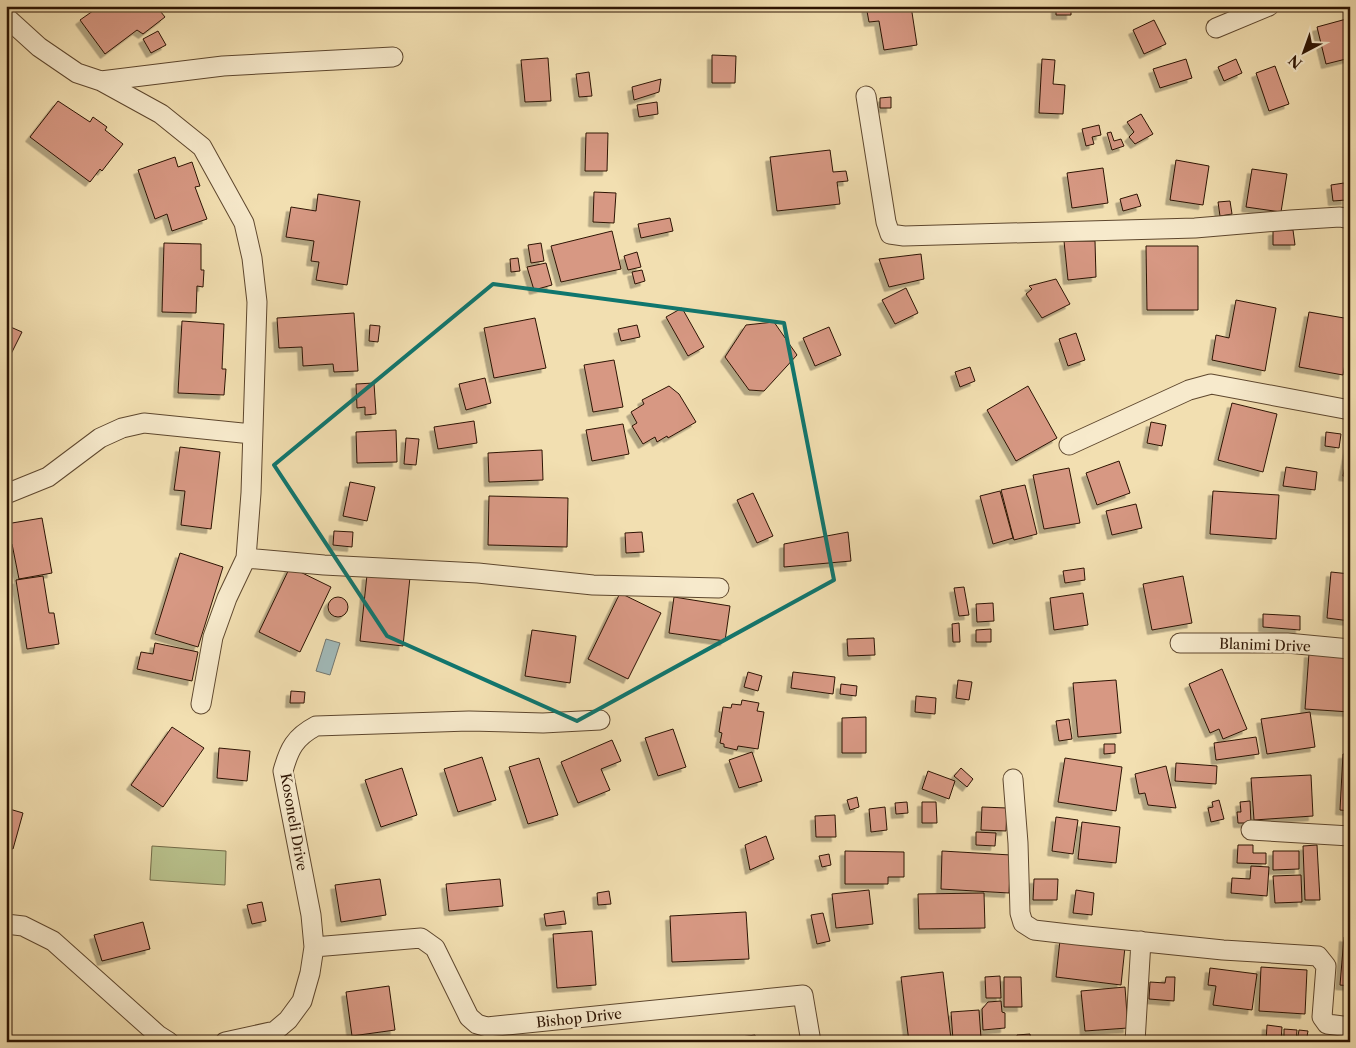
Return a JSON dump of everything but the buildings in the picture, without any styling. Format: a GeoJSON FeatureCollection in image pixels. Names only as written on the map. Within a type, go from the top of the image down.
{"type":"FeatureCollection","features":[{"type":"Feature","properties":{"kind":"street"},"geometry":{"type":"LineString","coordinates":[[1216,28],[1269,6]]}},
{"type":"Feature","properties":{"kind":"street"},"geometry":{"type":"LineString","coordinates":[[6,17],[39,47],[76,73],[101,81],[161,114],[202,147],[244,223],[252,258],[257,302],[249,528],[246,558],[227,598],[213,637],[201,704]]}},
{"type":"Feature","properties":{"kind":"street"},"geometry":{"type":"LineString","coordinates":[[101,81],[223,66],[393,57]]}},
{"type":"Feature","properties":{"kind":"street"},"geometry":{"type":"LineString","coordinates":[[866,96],[886,222],[890,234],[904,236],[1195,228],[1301,220],[1350,219]]}},
{"type":"Feature","properties":{"kind":"street"},"geometry":{"type":"LineString","coordinates":[[1069,445],[1189,390],[1211,384],[1350,410]]}},
{"type":"Feature","properties":{"kind":"street"},"geometry":{"type":"LineString","coordinates":[[6,494],[48,477],[100,438],[122,428],[144,423],[252,434]]}},
{"type":"Feature","properties":{"kind":"street"},"geometry":{"type":"LineString","coordinates":[[246,558],[324,565],[478,573],[593,585],[718,588]]}},
{"type":"Feature","properties":{"kind":"street","name":"Blanimi Drive"},"geometry":{"type":"LineString","coordinates":[[1180,643],[1287,643],[1350,649]]}},
{"type":"Feature","properties":{"kind":"street","name":"Kosoneli Drive"},"geometry":{"type":"LineString","coordinates":[[225,1042],[275,1030],[288,1020],[302,1001],[310,973],[314,947],[311,915],[283,771],[287,756],[295,742],[305,732],[316,726],[469,721],[543,723],[600,720]]}},
{"type":"Feature","properties":{"kind":"street"},"geometry":{"type":"LineString","coordinates":[[1013,779],[1018,843],[1020,913],[1023,923],[1034,930],[1223,950],[1318,956],[1326,966],[1322,1017],[1328,1024],[1350,1026]]}},
{"type":"Feature","properties":{"kind":"street"},"geometry":{"type":"LineString","coordinates":[[1251,830],[1350,836]]}},
{"type":"Feature","properties":{"kind":"street"},"geometry":{"type":"LineString","coordinates":[[6,924],[23,926],[54,941],[158,1035],[169,1042]]}},
{"type":"Feature","properties":{"kind":"street","name":"Bishop Drive"},"geometry":{"type":"LineString","coordinates":[[314,947],[421,938],[435,948],[469,1017],[477,1024],[487,1027],[803,995],[811,1042]]}},
{"type":"Feature","properties":{"kind":"street"},"geometry":{"type":"LineString","coordinates":[[1135,1042],[1141,941]]}},
{"type":"Feature","properties":{"kind":"highlighted area"},"geometry":{"type":"Polygon","coordinates":[[[493,284],[784,323],[834,580],[577,721],[387,636],[274,465],[493,284]]]}},
{"type":"Feature","properties":{"kind":"green space"},"geometry":{"type":"Polygon","coordinates":[[[152,846],[226,851],[225,885],[150,880],[152,846]]]}},
{"type":"Feature","properties":{"kind":"water"},"geometry":{"type":"Polygon","coordinates":[[[326,639],[340,643],[330,675],[316,671],[326,639]]]}}]}
